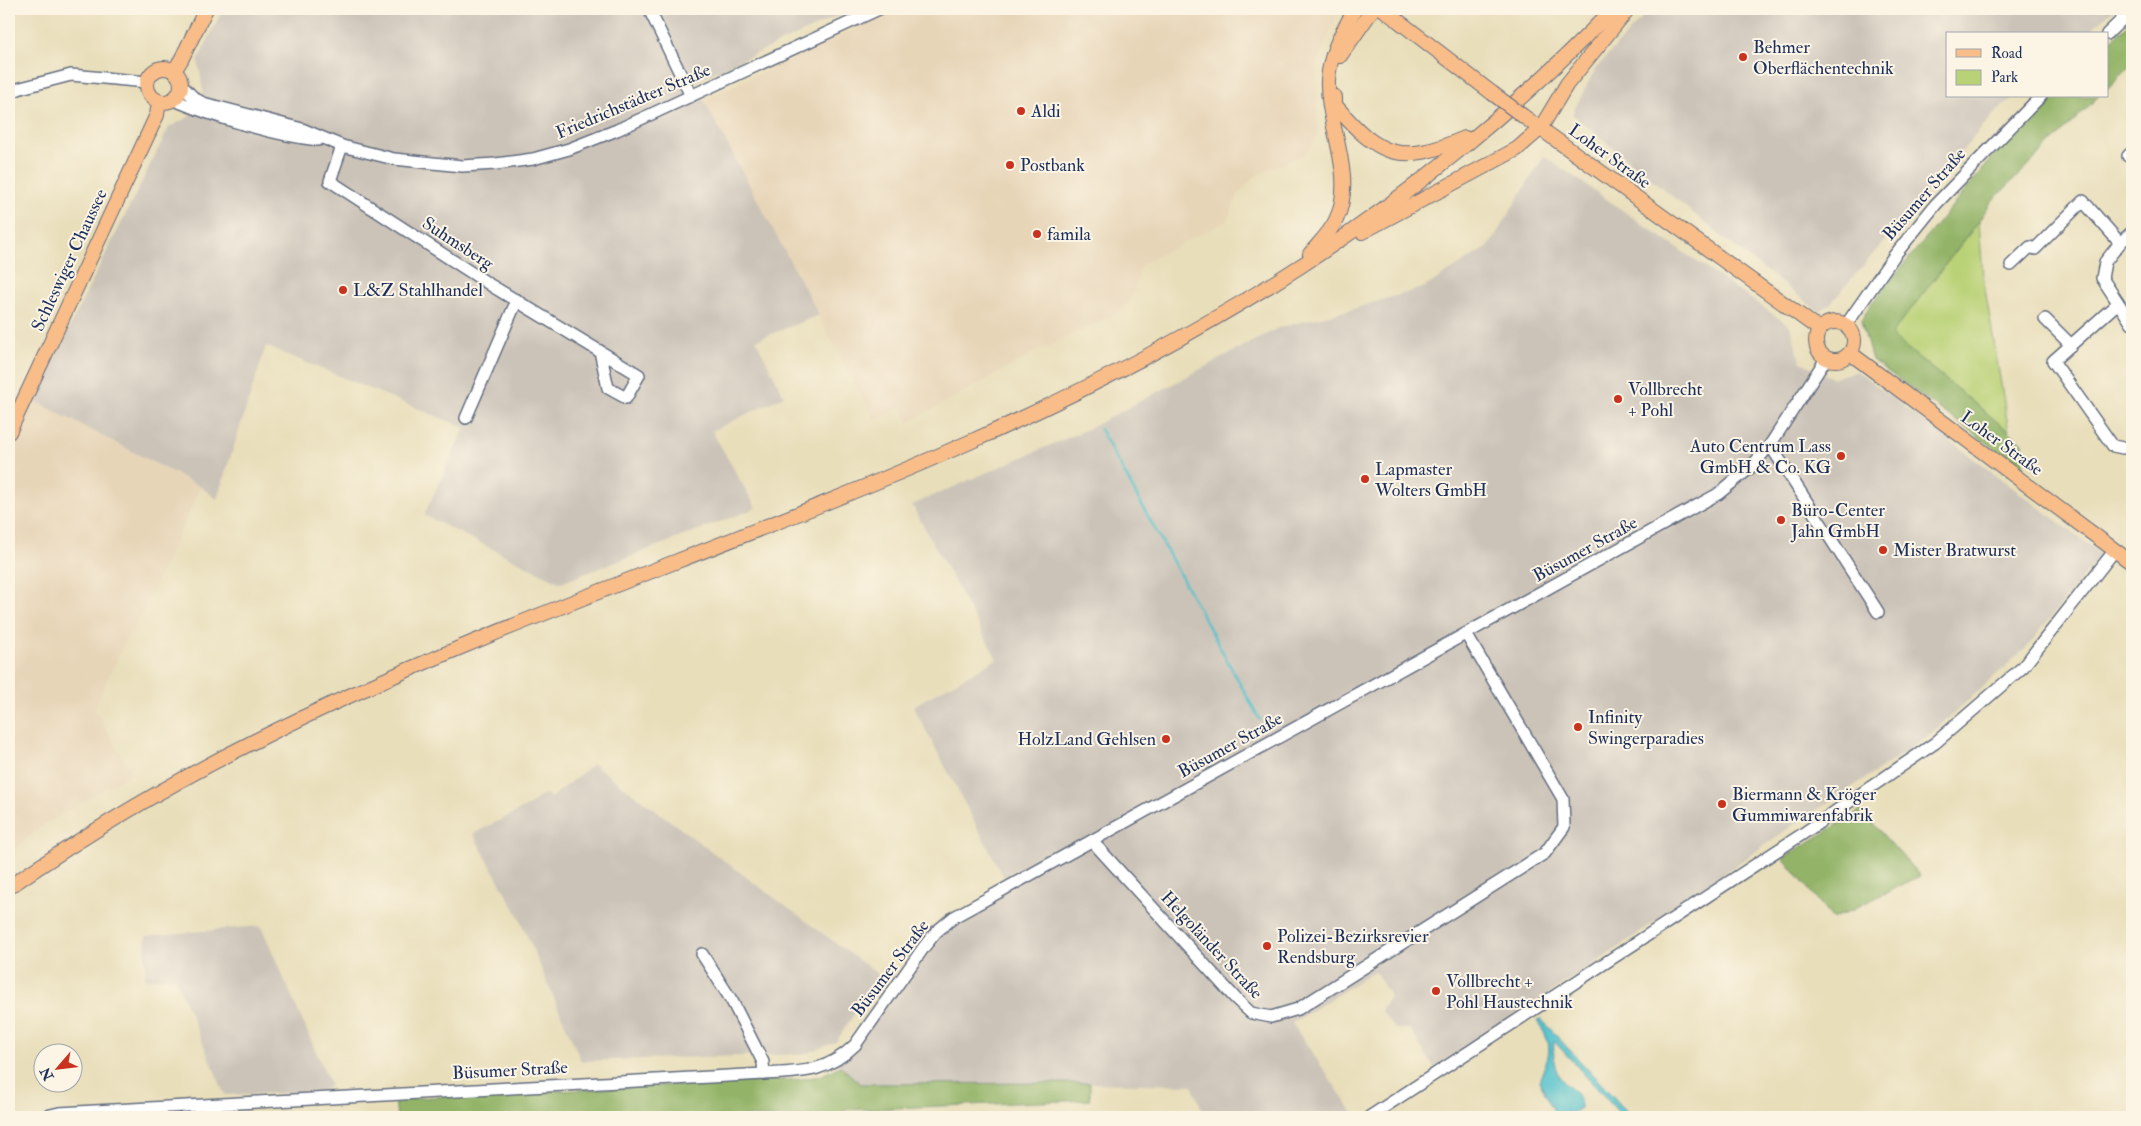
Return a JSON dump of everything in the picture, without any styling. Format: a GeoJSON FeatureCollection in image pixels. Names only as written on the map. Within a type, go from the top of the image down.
{"type":"FeatureCollection","features":[{"type":"Feature","properties":{"kind":"main road"},"geometry":{"type":"LineString","coordinates":[[174,71],[206,9]]}},
{"type":"Feature","properties":{"kind":"main road"},"geometry":{"type":"LineString","coordinates":[[1297,269],[1336,220],[1341,201],[1342,163],[1331,110],[1328,82],[1331,55],[1355,9]]}},
{"type":"Feature","properties":{"kind":"main road"},"geometry":{"type":"LineString","coordinates":[[1373,9],[1339,57],[1335,82],[1335,105],[1347,119],[1362,135],[1376,145],[1406,154],[1435,150],[1481,130]]}},
{"type":"Feature","properties":{"kind":"main road","name":"Loher Straße"},"geometry":{"type":"LineString","coordinates":[[1383,9],[1540,129],[1819,329]]}},
{"type":"Feature","properties":{"kind":"main road"},"geometry":{"type":"LineString","coordinates":[[9,887],[118,816],[258,740],[350,696],[466,646],[862,488],[975,440],[1104,379],[1151,354],[1297,269],[1412,186],[1481,130],[1613,9]]}},
{"type":"Feature","properties":{"kind":"main road"},"geometry":{"type":"LineString","coordinates":[[1315,257],[1517,148],[1540,129],[1567,84],[1628,9]]}},
{"type":"Feature","properties":{"kind":"main road"},"geometry":{"type":"LineString","coordinates":[[166,68],[174,71],[179,76],[181,85],[179,94],[174,100],[160,102],[150,95],[147,82],[149,77],[156,70],[166,68]]}},
{"type":"Feature","properties":{"kind":"main road","name":"Schleswiger Chaussee"},"geometry":{"type":"LineString","coordinates":[[9,432],[157,115],[160,102]]}},
{"type":"Feature","properties":{"kind":"main road"},"geometry":{"type":"LineString","coordinates":[[1831,322],[1846,325],[1854,337],[1853,348],[1850,353],[1840,360],[1826,359],[1820,354],[1815,344],[1816,334],[1819,329],[1831,322]]}},
{"type":"Feature","properties":{"kind":"main road","name":"Loher Straße"},"geometry":{"type":"LineString","coordinates":[[1850,353],[2132,563]]}},
{"type":"Feature","properties":{"kind":"street"},"geometry":{"type":"LineString","coordinates":[[649,9],[691,96]]}},
{"type":"Feature","properties":{"kind":"street","name":"Friedrichstädter Straße"},"geometry":{"type":"LineString","coordinates":[[181,85],[194,98],[203,103],[302,129],[342,146],[394,159],[424,163],[462,166],[496,164],[532,159],[569,149],[617,130],[879,9]]}},
{"type":"Feature","properties":{"kind":"street"},"geometry":{"type":"LineString","coordinates":[[2108,33],[2132,10]]}},
{"type":"Feature","properties":{"kind":"street"},"geometry":{"type":"LineString","coordinates":[[9,93],[71,75],[147,82]]}},
{"type":"Feature","properties":{"kind":"street","name":"Büsumer Straße"},"geometry":{"type":"LineString","coordinates":[[1846,325],[1894,256],[1936,204],[2039,98]]}},
{"type":"Feature","properties":{"kind":"street","name":"Friedrichstädter Straße"},"geometry":{"type":"LineString","coordinates":[[174,100],[201,111],[298,138],[329,141]]}},
{"type":"Feature","properties":{"kind":"street","name":"Suhmsberg"},"geometry":{"type":"LineString","coordinates":[[342,146],[330,181],[492,286],[600,351]]}},
{"type":"Feature","properties":{"kind":"street"},"geometry":{"type":"LineString","coordinates":[[2011,265],[2030,248],[2034,249],[2083,201],[2120,243]]}},
{"type":"Feature","properties":{"kind":"street"},"geometry":{"type":"LineString","coordinates":[[2132,232],[2120,243],[2105,262],[2102,278],[2132,324]]}},
{"type":"Feature","properties":{"kind":"street"},"geometry":{"type":"LineString","coordinates":[[466,418],[517,300]]}},
{"type":"Feature","properties":{"kind":"street"},"geometry":{"type":"LineString","coordinates":[[2118,303],[2053,361],[2113,446],[2124,448]]}},
{"type":"Feature","properties":{"kind":"street"},"geometry":{"type":"LineString","coordinates":[[2045,319],[2071,345]]}},
{"type":"Feature","properties":{"kind":"street","name":"Büsumer Straße"},"geometry":{"type":"LineString","coordinates":[[42,1117],[59,1113],[764,1074],[809,1071],[820,1068],[844,1056],[867,1029],[924,947],[944,924],[1718,494],[1751,467],[1770,445],[1826,359]]}},
{"type":"Feature","properties":{"kind":"street"},"geometry":{"type":"LineString","coordinates":[[1770,445],[1878,612]]}},
{"type":"Feature","properties":{"kind":"street"},"geometry":{"type":"LineString","coordinates":[[1370,1117],[1801,835],[1935,743],[2023,667],[2115,550]]}},
{"type":"Feature","properties":{"kind":"street","name":"Helgoländer Straße"},"geometry":{"type":"LineString","coordinates":[[1092,841],[1236,999],[1251,1013],[1271,1017],[1298,1009],[1545,853],[1564,827],[1563,800],[1466,634]]}},
{"type":"Feature","properties":{"kind":"street"},"geometry":{"type":"LineString","coordinates":[[702,954],[732,1001],[763,1062],[764,1074]]}},
{"type":"Feature","properties":{"kind":"shaded area"},"geometry":{"type":"Polygon","coordinates":[[[223,9],[853,9],[694,82],[819,315],[756,340],[784,396],[712,431],[756,508],[561,583],[424,515],[465,428],[266,346],[217,499],[201,487],[33,400],[169,127],[189,117],[203,92],[198,60],[223,9]]]}},
{"type":"Feature","properties":{"kind":"shaded area"},"geometry":{"type":"Polygon","coordinates":[[[899,9],[1339,9],[1316,67],[1318,137],[1305,154],[1255,176],[1238,194],[1227,221],[1143,263],[1128,303],[1114,315],[1034,353],[908,423],[901,408],[875,421],[702,100],[899,9]]]}},
{"type":"Feature","properties":{"kind":"shaded area"},"geometry":{"type":"Polygon","coordinates":[[[1650,9],[2114,9],[2088,32],[1946,32],[1946,98],[2013,98],[1993,115],[1830,304],[1818,311],[1726,240],[1572,114],[1596,68],[1650,9]]]}},
{"type":"Feature","properties":{"kind":"shaded area"},"geometry":{"type":"Polygon","coordinates":[[[1544,156],[1790,326],[1801,362],[1833,378],[1857,371],[2101,554],[2027,647],[1924,740],[1786,830],[1606,956],[1434,1068],[1410,1029],[1395,1029],[1381,1011],[1390,996],[1375,971],[1292,1023],[1356,1117],[1205,1117],[1192,1085],[1090,1083],[861,1084],[835,1062],[843,1056],[936,932],[1009,887],[913,706],[997,659],[912,505],[1090,428],[1278,328],[1353,309],[1425,287],[1489,246],[1544,156]]]}},
{"type":"Feature","properties":{"kind":"shaded area"},"geometry":{"type":"Polygon","coordinates":[[[33,400],[201,487],[137,624],[128,635],[94,708],[132,773],[45,824],[9,853],[9,452],[33,400]]]}},
{"type":"Feature","properties":{"kind":"shaded area"},"geometry":{"type":"Polygon","coordinates":[[[593,764],[879,975],[836,1042],[805,1054],[581,1061],[519,917],[473,834],[530,805],[545,793],[551,798],[593,764]]]}},
{"type":"Feature","properties":{"kind":"shaded area"},"geometry":{"type":"Polygon","coordinates":[[[261,926],[330,1084],[323,1091],[225,1095],[175,978],[145,979],[146,936],[261,926]]]}},
{"type":"Feature","properties":{"kind":"green space"},"geometry":{"type":"Polygon","coordinates":[[[2132,21],[2132,64],[2108,88],[2108,43],[2132,21]]]}},
{"type":"Feature","properties":{"kind":"green space"},"geometry":{"type":"Polygon","coordinates":[[[2051,98],[2097,98],[1991,202],[1979,221],[1891,335],[2023,443],[2023,469],[1872,360],[1861,321],[1870,305],[1999,150],[2051,98]]]}},
{"type":"Feature","properties":{"kind":"green space"},"geometry":{"type":"Polygon","coordinates":[[[1979,221],[1983,277],[2009,432],[1890,335],[1979,221]]]}},
{"type":"Feature","properties":{"kind":"green space"},"geometry":{"type":"Polygon","coordinates":[[[1861,810],[1920,876],[1833,919],[1783,858],[1861,810]]]}},
{"type":"Feature","properties":{"kind":"green space"},"geometry":{"type":"Polygon","coordinates":[[[840,1066],[861,1084],[1090,1083],[1090,1100],[845,1110],[842,1116],[397,1117],[395,1099],[801,1079],[820,1076],[840,1066]]]}},
{"type":"Feature","properties":{"kind":"water"},"geometry":{"type":"Polygon","coordinates":[[[1541,1019],[1632,1117],[1623,1117],[1554,1041],[1554,1057],[1560,1078],[1580,1099],[1580,1108],[1574,1112],[1555,1113],[1539,1081],[1549,1050],[1543,1030],[1537,1021],[1541,1019]]]}},
{"type":"Feature","properties":{"kind":"waterway"},"geometry":{"type":"LineString","coordinates":[[1100,429],[1260,720]]}},
{"type":"Feature","properties":{"kind":"place","name":"Behmer Oberflächentechnik"},"geometry":{"type":"Point","coordinates":[1743,57]}},
{"type":"Feature","properties":{"kind":"place","name":"Aldi"},"geometry":{"type":"Point","coordinates":[1021,111]}},
{"type":"Feature","properties":{"kind":"place","name":"Postbank"},"geometry":{"type":"Point","coordinates":[1010,165]}},
{"type":"Feature","properties":{"kind":"place","name":"famila"},"geometry":{"type":"Point","coordinates":[1037,234]}},
{"type":"Feature","properties":{"kind":"place","name":"L&Z Stahlhandel"},"geometry":{"type":"Point","coordinates":[343,290]}},
{"type":"Feature","properties":{"kind":"place","name":"Vollbrecht + Pohl"},"geometry":{"type":"Point","coordinates":[1618,399]}},
{"type":"Feature","properties":{"kind":"place","name":"Auto Centrum Lass GmbH & Co. KG"},"geometry":{"type":"Point","coordinates":[1841,456]}},
{"type":"Feature","properties":{"kind":"place","name":"Lapmaster Wolters GmbH"},"geometry":{"type":"Point","coordinates":[1365,479]}},
{"type":"Feature","properties":{"kind":"place","name":"Büro-Center Jahn GmbH"},"geometry":{"type":"Point","coordinates":[1781,520]}},
{"type":"Feature","properties":{"kind":"place","name":"Mister Bratwurst"},"geometry":{"type":"Point","coordinates":[1883,550]}},
{"type":"Feature","properties":{"kind":"place","name":"Infinity Swingerparadies"},"geometry":{"type":"Point","coordinates":[1578,727]}},
{"type":"Feature","properties":{"kind":"place","name":"HolzLand Gehlsen"},"geometry":{"type":"Point","coordinates":[1166,739]}},
{"type":"Feature","properties":{"kind":"place","name":"Biermann & Kröger Gummiwarenfabrik"},"geometry":{"type":"Point","coordinates":[1722,804]}},
{"type":"Feature","properties":{"kind":"place","name":"Polizei-Bezirksrevier Rendsburg"},"geometry":{"type":"Point","coordinates":[1267,946]}},
{"type":"Feature","properties":{"kind":"place","name":"Vollbrecht + Pohl Haustechnik"},"geometry":{"type":"Point","coordinates":[1436,991]}}]}
